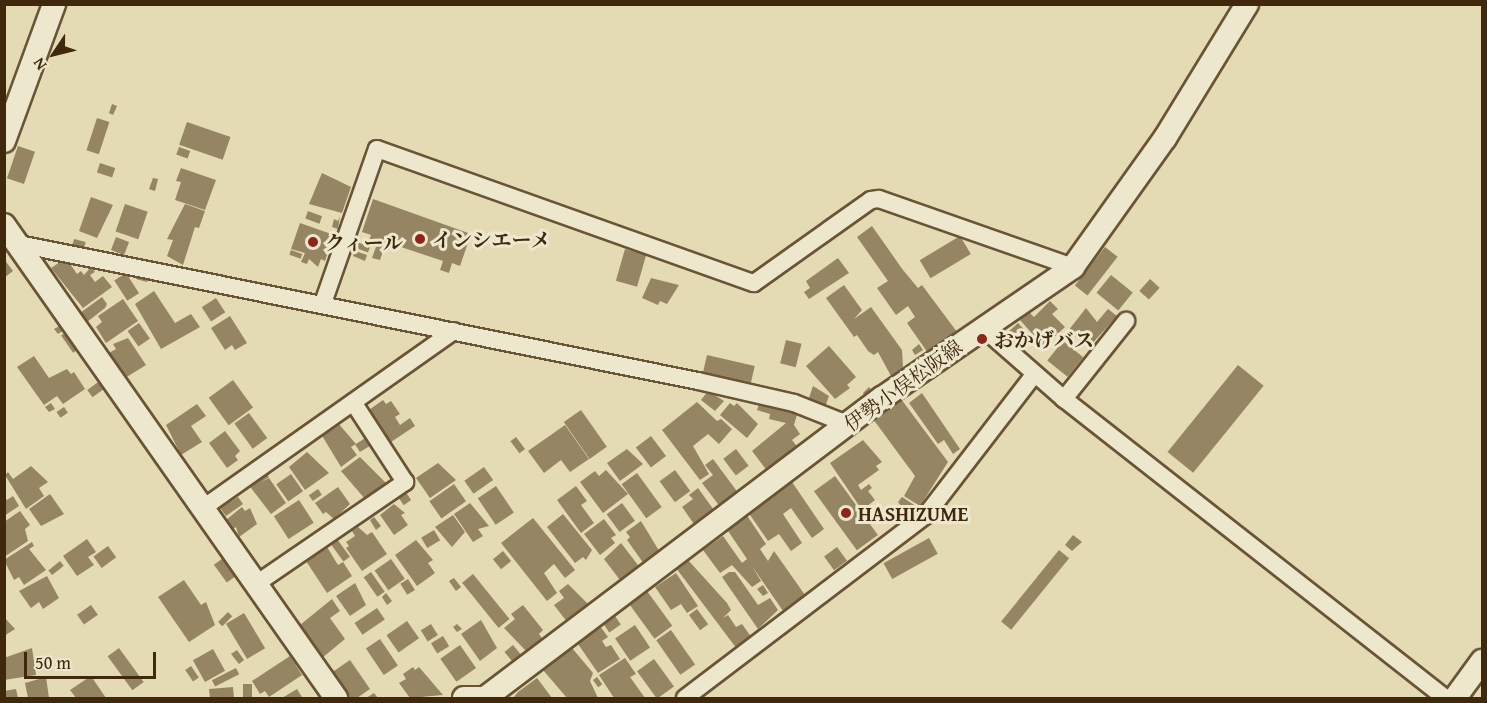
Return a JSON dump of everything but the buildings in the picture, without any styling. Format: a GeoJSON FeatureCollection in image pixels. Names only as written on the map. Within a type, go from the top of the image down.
{"type":"FeatureCollection","features":[{"type":"Feature","properties":{"kind":"main road"},"geometry":{"type":"LineString","coordinates":[[4,141],[54,4]]}},
{"type":"Feature","properties":{"kind":"main road","name":"伊勢小俣松阪線"},"geometry":{"type":"LineString","coordinates":[[484,699],[848,424],[1073,267],[1171,129],[1247,4]]}},
{"type":"Feature","properties":{"kind":"main road"},"geometry":{"type":"LineString","coordinates":[[4,225],[12,242],[203,507],[336,699]]}},
{"type":"Feature","properties":{"kind":"main road"},"geometry":{"type":"LineString","coordinates":[[1455,699],[1482,661]]}},
{"type":"Feature","properties":{"kind":"main road"},"geometry":{"type":"LineString","coordinates":[[464,699],[484,699]]}},
{"type":"Feature","properties":{"kind":"street"},"geometry":{"type":"LineString","coordinates":[[323,303],[377,149],[754,283],[871,200],[879,199],[1073,267]]}},
{"type":"Feature","properties":{"kind":"street"},"geometry":{"type":"LineString","coordinates":[[12,242],[323,303],[794,402],[848,424]]}},
{"type":"Feature","properties":{"kind":"street"},"geometry":{"type":"LineString","coordinates":[[1064,399],[1126,321]]}},
{"type":"Feature","properties":{"kind":"street"},"geometry":{"type":"LineString","coordinates":[[983,328],[1034,375],[1445,699]]}},
{"type":"Feature","properties":{"kind":"street"},"geometry":{"type":"LineString","coordinates":[[203,507],[454,331]]}},
{"type":"Feature","properties":{"kind":"street"},"geometry":{"type":"LineString","coordinates":[[685,699],[926,515],[1034,375]]}},
{"type":"Feature","properties":{"kind":"street"},"geometry":{"type":"LineString","coordinates":[[256,584],[405,483],[353,402]]}},
{"type":"Feature","properties":{"kind":"place","name":"インシエーメ"},"geometry":{"type":"Point","coordinates":[420,239]}},
{"type":"Feature","properties":{"kind":"place","name":"クィール"},"geometry":{"type":"Point","coordinates":[313,242]}},
{"type":"Feature","properties":{"kind":"place","name":"おかげバス"},"geometry":{"type":"Point","coordinates":[982,339]}},
{"type":"Feature","properties":{"kind":"place","name":"HASHIZUME"},"geometry":{"type":"Point","coordinates":[846,513]}}]}
